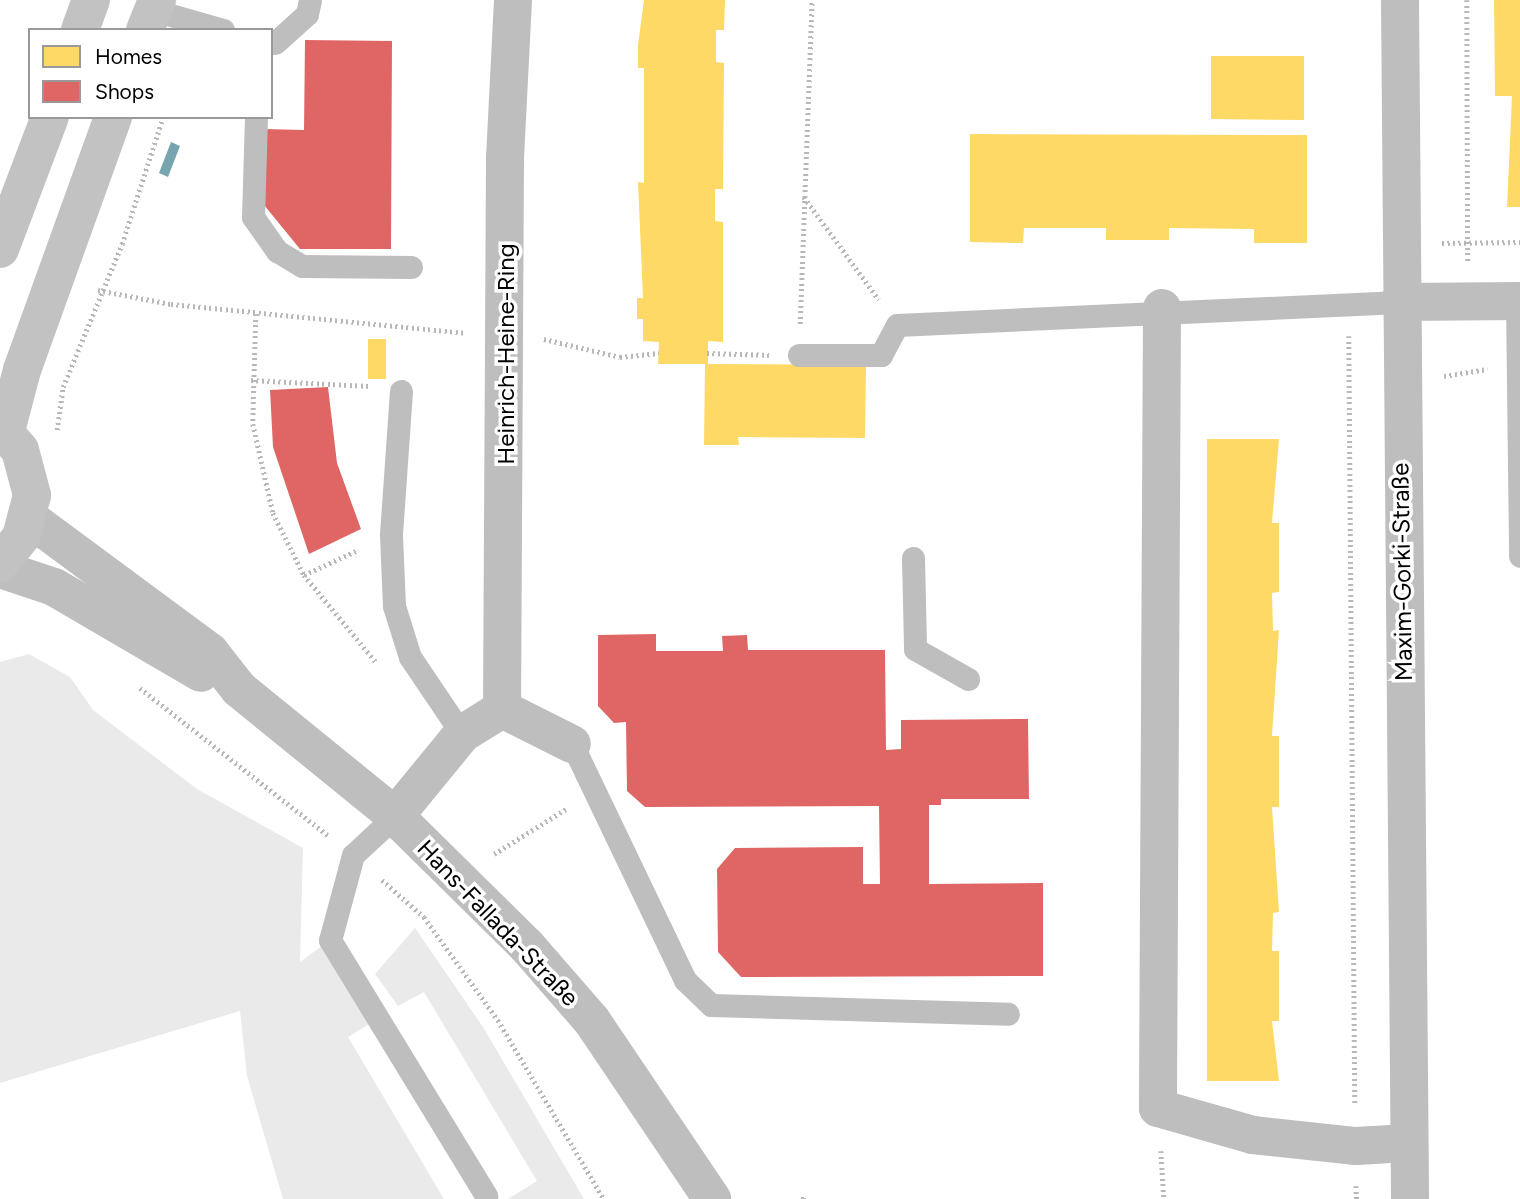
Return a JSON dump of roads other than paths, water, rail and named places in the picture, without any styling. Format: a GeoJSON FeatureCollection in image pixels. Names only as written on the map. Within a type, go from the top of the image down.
{"type":"FeatureCollection","features":[{"type":"Feature","properties":{"kind":"main road"},"geometry":{"type":"LineString","coordinates":[[81,28],[91,0]]}},
{"type":"Feature","properties":{"kind":"main road"},"geometry":{"type":"LineString","coordinates":[[0,249],[49,119]]}},
{"type":"Feature","properties":{"kind":"main road"},"geometry":{"type":"LineString","coordinates":[[0,563],[29,518],[29,471],[3,429],[112,119]]}},
{"type":"Feature","properties":{"kind":"street","name":"Heinrich-Heine-Ring"},"geometry":{"type":"LineString","coordinates":[[502,709],[513,0]]}},
{"type":"Feature","properties":{"kind":"street","name":"Maxim-Gorki-Straße"},"geometry":{"type":"LineString","coordinates":[[1400,0],[1399,302],[1410,1199]]}},
{"type":"Feature","properties":{"kind":"street"},"geometry":{"type":"LineString","coordinates":[[1399,302],[1518,301]]}},
{"type":"Feature","properties":{"kind":"street"},"geometry":{"type":"LineString","coordinates":[[1161,308],[1158,1108],[1253,1135],[1356,1146],[1408,1143]]}},
{"type":"Feature","properties":{"kind":"street","name":"Hans-Fallada-Straße"},"geometry":{"type":"LineString","coordinates":[[29,518],[210,652],[239,689]]}},
{"type":"Feature","properties":{"kind":"street","name":"Hans-Fallada-Straße"},"geometry":{"type":"LineString","coordinates":[[0,569],[54,587],[239,689],[395,816],[592,1021],[712,1199]]}},
{"type":"Feature","properties":{"kind":"street"},"geometry":{"type":"LineString","coordinates":[[395,816],[462,734],[502,709],[572,744]]}},
{"type":"Feature","properties":{"kind":"lane"},"geometry":{"type":"LineString","coordinates":[[273,48],[307,14],[310,0]]}},
{"type":"Feature","properties":{"kind":"lane"},"geometry":{"type":"LineString","coordinates":[[152,13],[215,28]]}},
{"type":"Feature","properties":{"kind":"lane"},"geometry":{"type":"LineString","coordinates":[[256,119],[253,217],[277,251],[302,266],[411,267]]}},
{"type":"Feature","properties":{"kind":"lane"},"geometry":{"type":"LineString","coordinates":[[1518,301],[1520,556]]}},
{"type":"Feature","properties":{"kind":"lane"},"geometry":{"type":"LineString","coordinates":[[799,355],[881,355],[897,325],[1161,308],[1399,302]]}},
{"type":"Feature","properties":{"kind":"lane"},"geometry":{"type":"LineString","coordinates":[[401,391],[391,535],[394,606],[411,657],[462,734]]}},
{"type":"Feature","properties":{"kind":"lane"},"geometry":{"type":"LineString","coordinates":[[913,558],[915,649],[968,679]]}},
{"type":"Feature","properties":{"kind":"lane"},"geometry":{"type":"LineString","coordinates":[[572,744],[685,980],[711,1005],[1008,1014]]}},
{"type":"Feature","properties":{"kind":"lane"},"geometry":{"type":"LineString","coordinates":[[395,816],[353,855],[330,940],[485,1196]]}}]}
